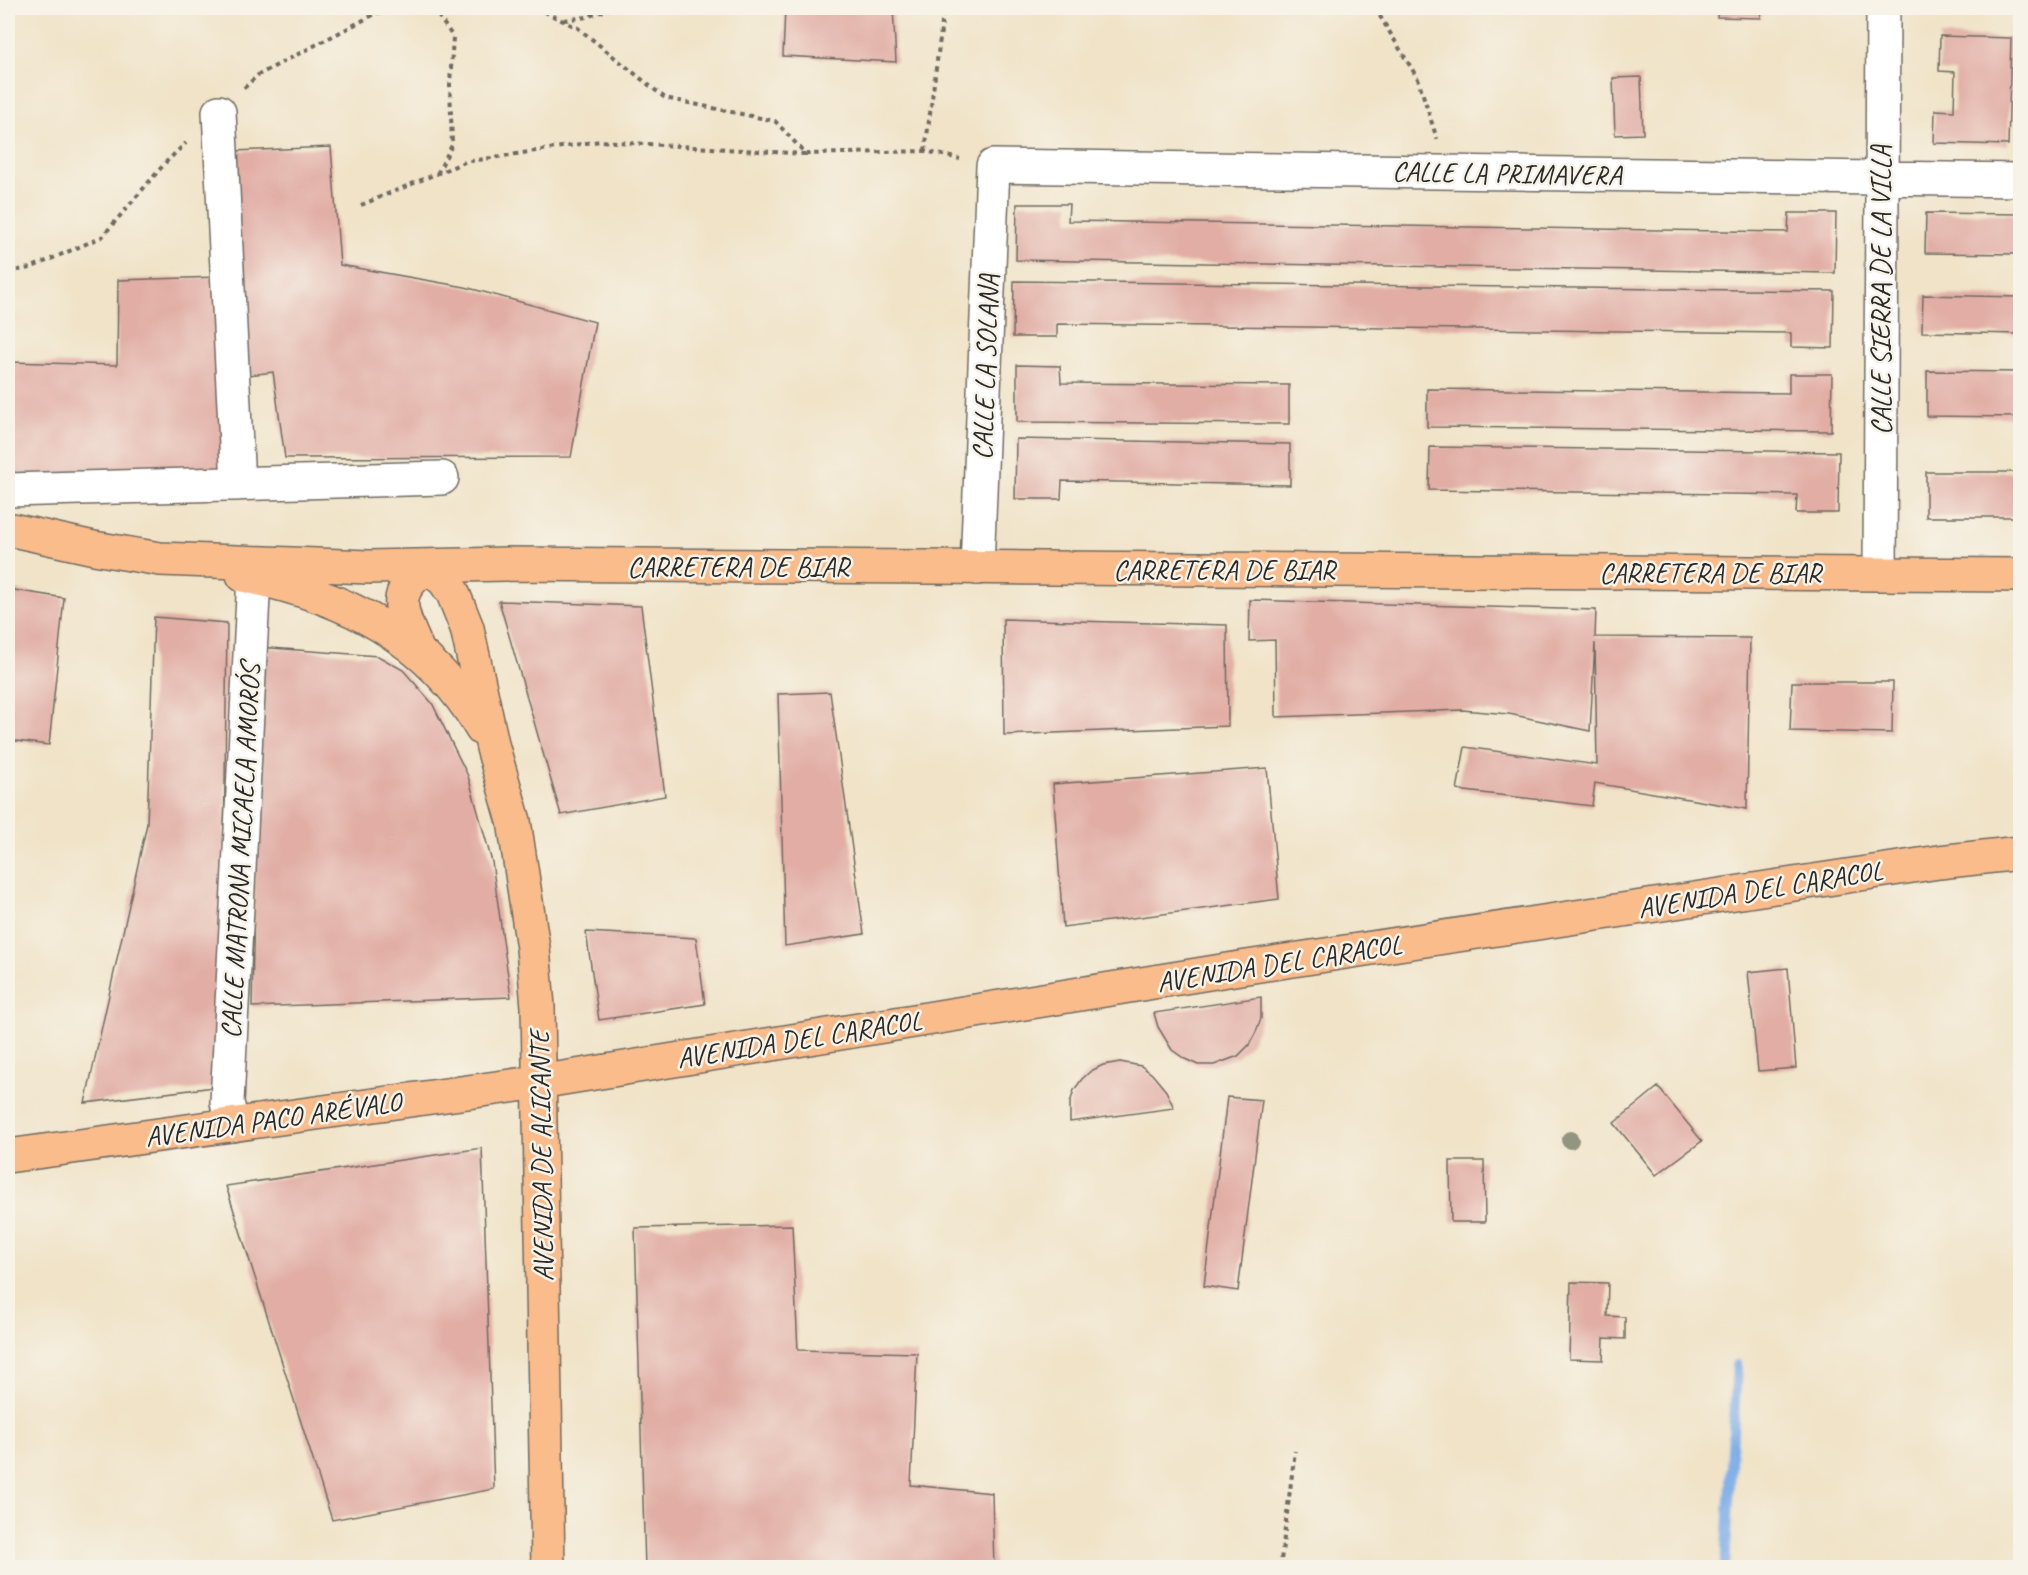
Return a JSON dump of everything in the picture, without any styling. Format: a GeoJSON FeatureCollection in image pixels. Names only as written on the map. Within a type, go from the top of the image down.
{"type":"FeatureCollection","features":[{"type":"Feature","properties":{"kind":"main road","name":"AVENIDA DE ALICANTE"},"geometry":{"type":"LineString","coordinates":[[8,529],[94,548],[254,577],[346,607],[389,629],[417,649],[449,681],[470,709],[493,748]]}},
{"type":"Feature","properties":{"kind":"main road","name":"AVENIDA DE ALICANTE"},"geometry":{"type":"LineString","coordinates":[[160,559],[427,567],[444,580],[453,593],[467,628],[493,748],[514,821],[533,948],[538,1007],[548,1568]]}},
{"type":"Feature","properties":{"kind":"main road","name":"CARRETERA DE BIAR"},"geometry":{"type":"LineString","coordinates":[[427,567],[507,564],[2020,575]]}},
{"type":"Feature","properties":{"kind":"main road"},"geometry":{"type":"LineString","coordinates":[[467,628],[483,584],[492,574],[507,564]]}},
{"type":"Feature","properties":{"kind":"main road","name":"AVENIDA DE ALICANTE"},"geometry":{"type":"LineString","coordinates":[[417,649],[402,614],[402,599],[409,583],[427,567]]}},
{"type":"Feature","properties":{"kind":"main road","name":"AVENIDA DEL CARACOL"},"geometry":{"type":"LineString","coordinates":[[539,1082],[1251,967],[1939,862],[2020,853]]}},
{"type":"Feature","properties":{"kind":"main road","name":"AVENIDA PACO ARÉVALO"},"geometry":{"type":"LineString","coordinates":[[8,1156],[539,1082]]}},
{"type":"Feature","properties":{"kind":"street","name":"CALLE SIERRA DE LA VILLA"},"geometry":{"type":"LineString","coordinates":[[1880,573],[1882,8]]}},
{"type":"Feature","properties":{"kind":"street"},"geometry":{"type":"LineString","coordinates":[[219,112],[238,484]]}},
{"type":"Feature","properties":{"kind":"street","name":"CALLE LA PRIMAVERA"},"geometry":{"type":"LineString","coordinates":[[993,166],[2020,180]]}},
{"type":"Feature","properties":{"kind":"street","name":"CALLE LA SOLANA"},"geometry":{"type":"LineString","coordinates":[[977,568],[993,166]]}},
{"type":"Feature","properties":{"kind":"street"},"geometry":{"type":"LineString","coordinates":[[8,489],[442,478]]}},
{"type":"Feature","properties":{"kind":"street","name":"CALLE MATRONA MICAELA AMORÓS"},"geometry":{"type":"LineString","coordinates":[[232,1125],[226,1102],[254,577]]}},
{"type":"Feature","properties":{"kind":"path"},"geometry":{"type":"LineString","coordinates":[[433,8],[453,37],[450,84],[452,146],[437,174]]}},
{"type":"Feature","properties":{"kind":"path"},"geometry":{"type":"LineString","coordinates":[[536,8],[578,28],[665,98],[776,121],[806,154]]}},
{"type":"Feature","properties":{"kind":"path"},"geometry":{"type":"LineString","coordinates":[[562,20],[587,17],[612,8]]}},
{"type":"Feature","properties":{"kind":"path"},"geometry":{"type":"LineString","coordinates":[[925,151],[944,8]]}},
{"type":"Feature","properties":{"kind":"path"},"geometry":{"type":"LineString","coordinates":[[1375,8],[1418,79],[1440,148],[1439,172]]}},
{"type":"Feature","properties":{"kind":"path"},"geometry":{"type":"LineString","coordinates":[[361,205],[465,162],[600,141],[806,154],[925,151],[993,166]]}},
{"type":"Feature","properties":{"kind":"path"},"geometry":{"type":"LineString","coordinates":[[1280,1568],[1295,1450]]}},
{"type":"Feature","properties":{"kind":"building"},"geometry":{"type":"Polygon","coordinates":[[[785,8],[893,8],[896,62],[783,56],[785,8]]]}},
{"type":"Feature","properties":{"kind":"building"},"geometry":{"type":"Polygon","coordinates":[[[1718,8],[1762,8],[1761,18],[1717,17],[1718,8]]]}},
{"type":"Feature","properties":{"kind":"building"},"geometry":{"type":"Polygon","coordinates":[[[1940,36],[2011,38],[2008,145],[1934,143],[1935,110],[1954,111],[1955,72],[1939,71],[1940,36]]]}},
{"type":"Feature","properties":{"kind":"building"},"geometry":{"type":"Polygon","coordinates":[[[1641,77],[1643,134],[1615,135],[1613,78],[1641,77]]]}},
{"type":"Feature","properties":{"kind":"building"},"geometry":{"type":"Polygon","coordinates":[[[331,147],[340,265],[465,287],[595,322],[571,457],[285,458],[273,372],[240,376],[235,151],[331,147]]]}},
{"type":"Feature","properties":{"kind":"building"},"geometry":{"type":"Polygon","coordinates":[[[1017,204],[1069,204],[1068,221],[1788,232],[1789,213],[1836,213],[1835,273],[1016,260],[1017,204]]]}},
{"type":"Feature","properties":{"kind":"building"},"geometry":{"type":"Polygon","coordinates":[[[1926,213],[2020,214],[2020,254],[1925,253],[1926,213]]]}},
{"type":"Feature","properties":{"kind":"building"},"geometry":{"type":"Polygon","coordinates":[[[219,277],[225,471],[8,477],[8,362],[117,365],[118,280],[219,277]]]}},
{"type":"Feature","properties":{"kind":"building"},"geometry":{"type":"Polygon","coordinates":[[[1014,281],[1834,291],[1833,348],[1791,347],[1791,333],[1057,324],[1057,337],[1013,337],[1014,281]]]}},
{"type":"Feature","properties":{"kind":"building"},"geometry":{"type":"Polygon","coordinates":[[[1923,295],[2020,297],[2020,334],[1922,332],[1923,295]]]}},
{"type":"Feature","properties":{"kind":"building"},"geometry":{"type":"Polygon","coordinates":[[[1017,365],[1060,366],[1061,383],[1289,385],[1289,424],[1017,422],[1017,365]]]}},
{"type":"Feature","properties":{"kind":"building"},"geometry":{"type":"Polygon","coordinates":[[[1927,371],[2020,372],[2020,417],[1927,416],[1927,371]]]}},
{"type":"Feature","properties":{"kind":"building"},"geometry":{"type":"Polygon","coordinates":[[[1789,374],[1832,374],[1831,431],[1427,427],[1427,389],[1789,393],[1789,374]]]}},
{"type":"Feature","properties":{"kind":"building"},"geometry":{"type":"Polygon","coordinates":[[[1016,439],[1290,444],[1290,485],[1062,481],[1061,499],[1015,499],[1016,439]]]}},
{"type":"Feature","properties":{"kind":"building"},"geometry":{"type":"Polygon","coordinates":[[[1430,447],[1839,452],[1838,513],[1796,513],[1797,495],[1429,490],[1430,447]]]}},
{"type":"Feature","properties":{"kind":"building"},"geometry":{"type":"Polygon","coordinates":[[[1926,472],[2020,472],[2020,517],[1926,517],[1926,472]]]}},
{"type":"Feature","properties":{"kind":"building"},"geometry":{"type":"Polygon","coordinates":[[[8,589],[64,598],[49,745],[8,740],[8,589]]]}},
{"type":"Feature","properties":{"kind":"building"},"geometry":{"type":"Polygon","coordinates":[[[1250,600],[1596,610],[1595,637],[1750,638],[1747,809],[1595,783],[1592,806],[1457,790],[1465,747],[1597,765],[1595,643],[1590,731],[1509,714],[1462,710],[1276,717],[1275,640],[1249,641],[1250,600]]]}},
{"type":"Feature","properties":{"kind":"building"},"geometry":{"type":"Polygon","coordinates":[[[499,601],[641,606],[665,796],[561,815],[499,601]]]}},
{"type":"Feature","properties":{"kind":"building"},"geometry":{"type":"Polygon","coordinates":[[[154,617],[227,623],[222,1011],[214,1087],[85,1103],[147,824],[154,617]]]}},
{"type":"Feature","properties":{"kind":"building"},"geometry":{"type":"Polygon","coordinates":[[[1003,619],[1227,625],[1228,726],[1004,735],[1003,619]]]}},
{"type":"Feature","properties":{"kind":"building"},"geometry":{"type":"Polygon","coordinates":[[[258,647],[378,656],[403,670],[432,703],[468,776],[492,862],[511,997],[252,1007],[258,647]]]}},
{"type":"Feature","properties":{"kind":"building"},"geometry":{"type":"Polygon","coordinates":[[[1792,682],[1893,682],[1892,733],[1790,731],[1792,682]]]}},
{"type":"Feature","properties":{"kind":"building"},"geometry":{"type":"Polygon","coordinates":[[[830,692],[864,934],[785,946],[778,694],[830,692]]]}},
{"type":"Feature","properties":{"kind":"building"},"geometry":{"type":"Polygon","coordinates":[[[1267,768],[1279,899],[1063,927],[1053,784],[1267,768]]]}},
{"type":"Feature","properties":{"kind":"building"},"geometry":{"type":"Polygon","coordinates":[[[586,932],[696,938],[705,1004],[599,1020],[586,932]]]}},
{"type":"Feature","properties":{"kind":"building"},"geometry":{"type":"Polygon","coordinates":[[[1788,968],[1796,1068],[1758,1071],[1748,972],[1788,968]]]}},
{"type":"Feature","properties":{"kind":"building"},"geometry":{"type":"Polygon","coordinates":[[[1261,997],[1261,1018],[1249,1045],[1238,1056],[1214,1065],[1198,1065],[1172,1050],[1158,1027],[1154,1013],[1261,997]]]}},
{"type":"Feature","properties":{"kind":"building"},"geometry":{"type":"Polygon","coordinates":[[[1120,1062],[1141,1066],[1152,1074],[1166,1091],[1174,1108],[1070,1122],[1070,1103],[1074,1090],[1082,1079],[1103,1065],[1120,1062]]]}},
{"type":"Feature","properties":{"kind":"building"},"geometry":{"type":"Polygon","coordinates":[[[1658,1087],[1702,1141],[1656,1175],[1614,1123],[1658,1087]]]}},
{"type":"Feature","properties":{"kind":"building"},"geometry":{"type":"Polygon","coordinates":[[[1227,1097],[1262,1100],[1238,1291],[1204,1286],[1227,1097]]]}},
{"type":"Feature","properties":{"kind":"building"},"geometry":{"type":"Polygon","coordinates":[[[482,1148],[494,1489],[332,1520],[226,1186],[482,1148]]]}},
{"type":"Feature","properties":{"kind":"building"},"geometry":{"type":"Polygon","coordinates":[[[1450,1161],[1484,1161],[1485,1222],[1451,1222],[1450,1161]]]}},
{"type":"Feature","properties":{"kind":"building"},"geometry":{"type":"Polygon","coordinates":[[[792,1225],[798,1350],[917,1353],[911,1485],[992,1493],[994,1568],[645,1568],[635,1228],[792,1225]]]}},
{"type":"Feature","properties":{"kind":"building"},"geometry":{"type":"Polygon","coordinates":[[[1571,1282],[1608,1283],[1607,1316],[1625,1317],[1625,1339],[1604,1338],[1603,1360],[1569,1359],[1571,1282]]]}},
{"type":"Feature","properties":{"kind":"waterway"},"geometry":{"type":"LineString","coordinates":[[1725,1568],[1737,1365]]}}]}
